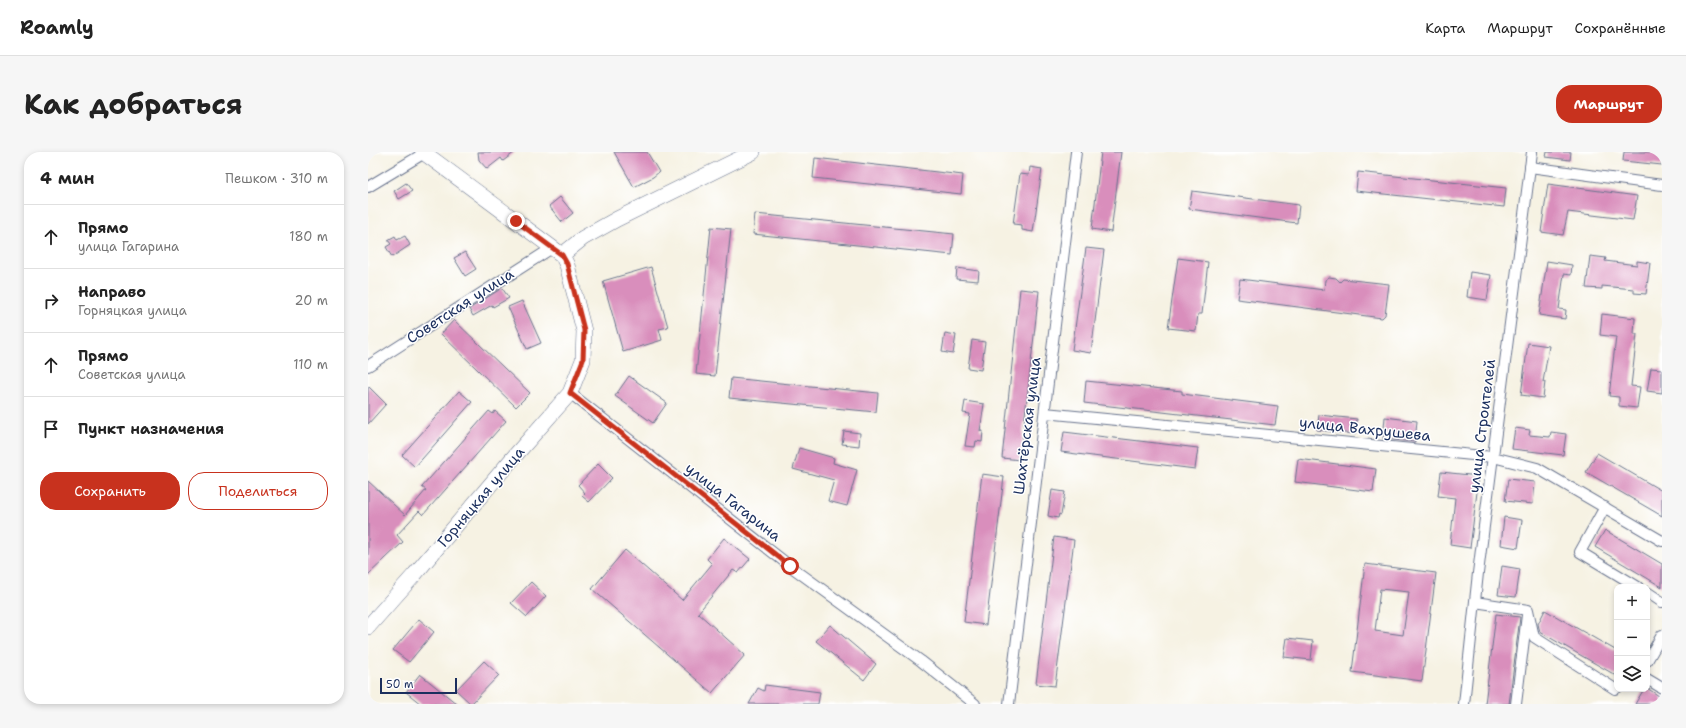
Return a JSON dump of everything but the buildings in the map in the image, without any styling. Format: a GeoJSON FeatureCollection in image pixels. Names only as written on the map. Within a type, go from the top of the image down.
{"type":"FeatureCollection","features":[{"type":"Feature","properties":{"kind":"main road"},"geometry":{"type":"LineString","coordinates":[[424,152],[557,251]]}},
{"type":"Feature","properties":{"kind":"main road","name":"Советская улица"},"geometry":{"type":"LineString","coordinates":[[557,251],[617,219],[753,152]]}},
{"type":"Feature","properties":{"kind":"main road","name":"Горняцкая улица"},"geometry":{"type":"LineString","coordinates":[[368,627],[570,393],[583,360],[584,330],[567,264],[557,251]]}},
{"type":"Feature","properties":{"kind":"street"},"geometry":{"type":"LineString","coordinates":[[368,187],[424,152]]}},
{"type":"Feature","properties":{"kind":"street","name":"Шахтёрская улица"},"geometry":{"type":"LineString","coordinates":[[1009,704],[1028,536],[1045,414],[1076,152]]}},
{"type":"Feature","properties":{"kind":"street","name":"улица Строителей"},"geometry":{"type":"LineString","coordinates":[[1464,704],[1475,602],[1532,152]]}},
{"type":"Feature","properties":{"kind":"street"},"geometry":{"type":"LineString","coordinates":[[1530,167],[1662,185]]}},
{"type":"Feature","properties":{"kind":"street","name":"Советская улица"},"geometry":{"type":"LineString","coordinates":[[368,366],[557,251]]}},
{"type":"Feature","properties":{"kind":"street","name":"улица Гагарина"},"geometry":{"type":"LineString","coordinates":[[570,393],[790,566],[921,661],[975,704]]}},
{"type":"Feature","properties":{"kind":"street","name":"улица Вахрушева"},"geometry":{"type":"LineString","coordinates":[[1045,414],[1493,457],[1537,468],[1662,541]]}},
{"type":"Feature","properties":{"kind":"street"},"geometry":{"type":"LineString","coordinates":[[1605,507],[1580,552],[1633,584]]}},
{"type":"Feature","properties":{"kind":"street"},"geometry":{"type":"LineString","coordinates":[[1650,594],[1662,602]]}},
{"type":"Feature","properties":{"kind":"street"},"geometry":{"type":"LineString","coordinates":[[1475,602],[1528,610]]}},
{"type":"Feature","properties":{"kind":"street"},"geometry":{"type":"LineString","coordinates":[[1528,610],[1534,637],[1614,688]]}},
{"type":"Feature","properties":{"kind":"street"},"geometry":{"type":"LineString","coordinates":[[1516,704],[1528,610]]}},
{"type":"Feature","properties":{"kind":"street"},"geometry":{"type":"LineString","coordinates":[[1650,656],[1662,635]]}},
{"type":"Feature","properties":{"kind":"street"},"geometry":{"type":"LineString","coordinates":[[1650,681],[1662,688]]}},
{"type":"Feature","properties":{"kind":"route"},"geometry":{"type":"LineString","coordinates":[[516,221],[534,236],[562,255],[567,264],[584,330],[583,360],[570,393],[722,511],[790,566]]}}]}
